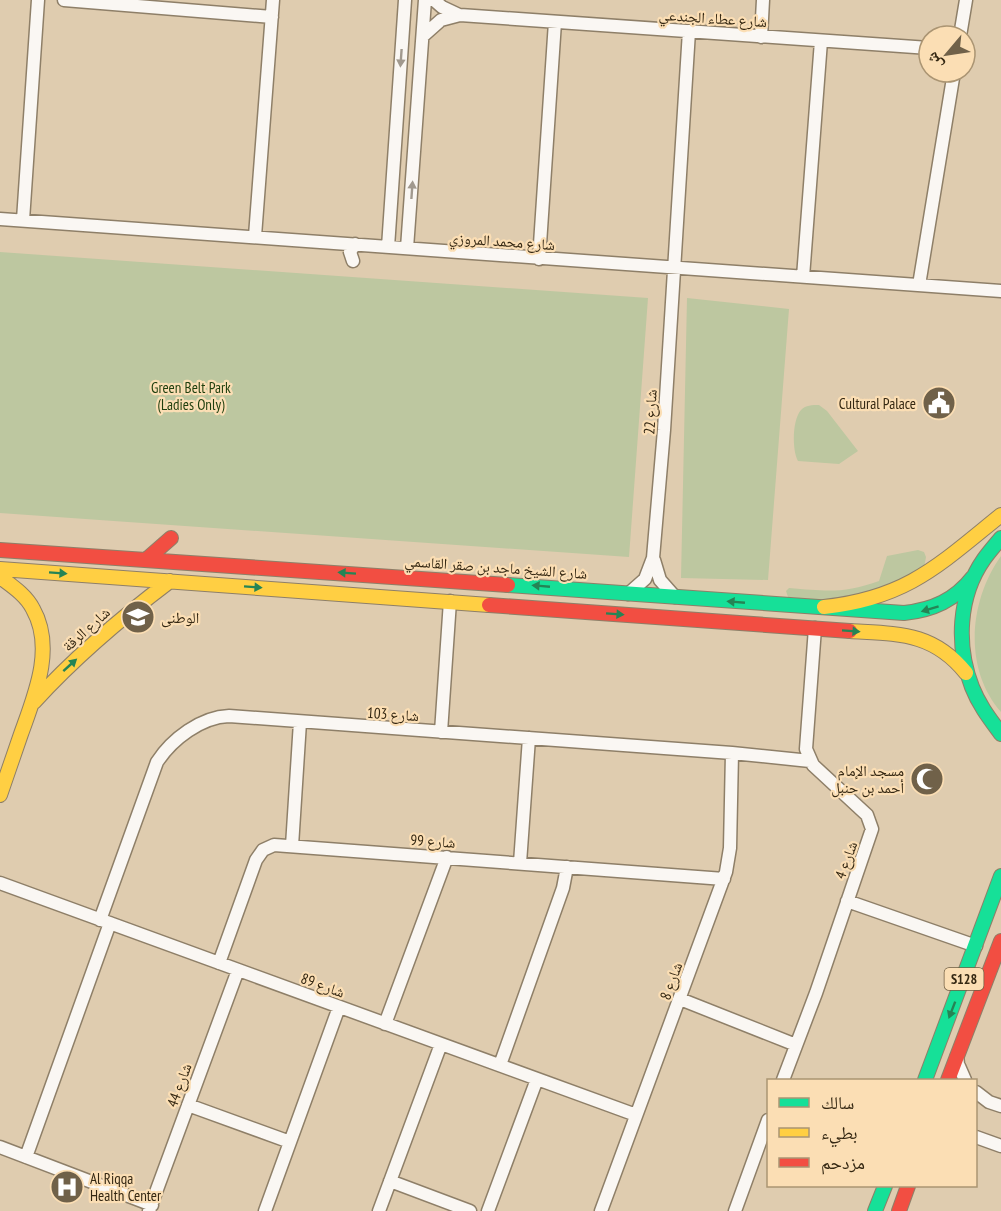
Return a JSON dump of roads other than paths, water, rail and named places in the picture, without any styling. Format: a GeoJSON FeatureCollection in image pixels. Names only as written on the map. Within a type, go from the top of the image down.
{"type":"FeatureCollection","features":[{"type":"Feature","properties":{"kind":"main road"},"geometry":{"type":"LineString","coordinates":[[824,607],[878,598],[911,584],[1001,515]]}},
{"type":"Feature","properties":{"kind":"main road"},"geometry":{"type":"LineString","coordinates":[[147,559],[171,538]]}},
{"type":"Feature","properties":{"kind":"main road"},"geometry":{"type":"LineString","coordinates":[[1001,538],[975,574],[967,594],[961,634],[966,673],[980,708],[1001,734]]}},
{"type":"Feature","properties":{"kind":"main road","name":"شارع الشيخ ماجد بن صقر القاسمي"},"geometry":{"type":"LineString","coordinates":[[0,550],[904,613],[922,611],[950,600],[968,584],[975,574]]}},
{"type":"Feature","properties":{"kind":"main road"},"geometry":{"type":"LineString","coordinates":[[0,569],[918,637],[950,654],[966,673]]}},
{"type":"Feature","properties":{"kind":"main road","name":"شارع الرقة"},"geometry":{"type":"LineString","coordinates":[[0,577],[30,603],[42,628],[45,646],[43,664],[30,708],[0,795]]}},
{"type":"Feature","properties":{"kind":"main road","name":"شارع الرقة"},"geometry":{"type":"LineString","coordinates":[[30,708],[60,674],[135,607],[170,581]]}},
{"type":"Feature","properties":{"kind":"main road"},"geometry":{"type":"LineString","coordinates":[[450,602],[464,597],[507,597],[511,593],[510,584]]}},
{"type":"Feature","properties":{"kind":"main road","name":"S128"},"geometry":{"type":"LineString","coordinates":[[925,1079],[1001,876]]}},
{"type":"Feature","properties":{"kind":"main road","name":"S128"},"geometry":{"type":"LineString","coordinates":[[948,1079],[1001,940]]}},
{"type":"Feature","properties":{"kind":"main road"},"geometry":{"type":"LineString","coordinates":[[875,1211],[884,1187]]}},
{"type":"Feature","properties":{"kind":"main road"},"geometry":{"type":"LineString","coordinates":[[899,1211],[907,1187]]}},
{"type":"Feature","properties":{"kind":"street"},"geometry":{"type":"LineString","coordinates":[[23,220],[38,0]]}},
{"type":"Feature","properties":{"kind":"street"},"geometry":{"type":"LineString","coordinates":[[64,0],[154,4],[272,17]]}},
{"type":"Feature","properties":{"kind":"street"},"geometry":{"type":"LineString","coordinates":[[255,236],[273,0]]}},
{"type":"Feature","properties":{"kind":"street"},"geometry":{"type":"LineString","coordinates":[[388,247],[405,0]]}},
{"type":"Feature","properties":{"kind":"street"},"geometry":{"type":"LineString","coordinates":[[407,248],[425,0]]}},
{"type":"Feature","properties":{"kind":"street","name":"شارع عطاء الجندعي"},"geometry":{"type":"LineString","coordinates":[[435,0],[446,9],[460,15]]}},
{"type":"Feature","properties":{"kind":"street"},"geometry":{"type":"LineString","coordinates":[[761,37],[763,0]]}},
{"type":"Feature","properties":{"kind":"street"},"geometry":{"type":"LineString","coordinates":[[962,24],[966,0]]}},
{"type":"Feature","properties":{"kind":"street","name":"شارع عطاء الجندعي"},"geometry":{"type":"LineString","coordinates":[[423,36],[441,20],[460,15],[917,47]]}},
{"type":"Feature","properties":{"kind":"street"},"geometry":{"type":"LineString","coordinates":[[539,259],[555,22]]}},
{"type":"Feature","properties":{"kind":"street","name":"شارع 22"},"geometry":{"type":"LineString","coordinates":[[628,594],[645,579],[653,558],[664,430],[688,31]]}},
{"type":"Feature","properties":{"kind":"street"},"geometry":{"type":"LineString","coordinates":[[803,277],[821,41]]}},
{"type":"Feature","properties":{"kind":"street"},"geometry":{"type":"LineString","coordinates":[[919,285],[952,84]]}},
{"type":"Feature","properties":{"kind":"street","name":"شارع محمد المروزي"},"geometry":{"type":"LineString","coordinates":[[0,219],[1001,291]]}},
{"type":"Feature","properties":{"kind":"street"},"geometry":{"type":"LineString","coordinates":[[353,261],[350,252],[355,244]]}},
{"type":"Feature","properties":{"kind":"street","name":"شارع 22"},"geometry":{"type":"LineString","coordinates":[[653,558],[660,580],[675,597]]}},
{"type":"Feature","properties":{"kind":"street"},"geometry":{"type":"LineString","coordinates":[[441,732],[450,602]]}},
{"type":"Feature","properties":{"kind":"street"},"geometry":{"type":"LineString","coordinates":[[810,761],[806,749],[815,628]]}},
{"type":"Feature","properties":{"kind":"street","name":"شارع 103"},"geometry":{"type":"LineString","coordinates":[[26,1157],[154,769],[161,756],[171,745],[201,723],[229,716],[732,753],[810,761]]}},
{"type":"Feature","properties":{"kind":"street"},"geometry":{"type":"LineString","coordinates":[[292,846],[300,722]]}},
{"type":"Feature","properties":{"kind":"street"},"geometry":{"type":"LineString","coordinates":[[520,863],[529,738]]}},
{"type":"Feature","properties":{"kind":"street","name":"شارع 8"},"geometry":{"type":"LineString","coordinates":[[601,1211],[724,879],[730,848],[732,753]]}},
{"type":"Feature","properties":{"kind":"street","name":"شارع 4"},"geometry":{"type":"LineString","coordinates":[[783,1079],[872,834],[872,824],[867,815],[810,761]]}},
{"type":"Feature","properties":{"kind":"street","name":"شارع 99"},"geometry":{"type":"LineString","coordinates":[[219,963],[259,855],[263,850],[274,845],[724,879]]}},
{"type":"Feature","properties":{"kind":"street"},"geometry":{"type":"LineString","coordinates":[[385,1024],[447,857]]}},
{"type":"Feature","properties":{"kind":"street"},"geometry":{"type":"LineString","coordinates":[[500,1065],[563,888],[567,867]]}},
{"type":"Feature","properties":{"kind":"street","name":"شارع 89"},"geometry":{"type":"LineString","coordinates":[[0,883],[636,1115]]}},
{"type":"Feature","properties":{"kind":"street"},"geometry":{"type":"LineString","coordinates":[[847,901],[976,946]]}},
{"type":"Feature","properties":{"kind":"street","name":"شارع 44"},"geometry":{"type":"LineString","coordinates":[[150,1208],[238,970]]}},
{"type":"Feature","properties":{"kind":"street"},"geometry":{"type":"LineString","coordinates":[[680,999],[796,1045]]}},
{"type":"Feature","properties":{"kind":"street"},"geometry":{"type":"LineString","coordinates":[[265,1211],[339,1007]]}},
{"type":"Feature","properties":{"kind":"street"},"geometry":{"type":"LineString","coordinates":[[379,1211],[441,1044]]}},
{"type":"Feature","properties":{"kind":"street"},"geometry":{"type":"LineString","coordinates":[[957,1056],[958,1065],[965,1079]]}},
{"type":"Feature","properties":{"kind":"street"},"geometry":{"type":"LineString","coordinates":[[488,1211],[537,1079]]}},
{"type":"Feature","properties":{"kind":"street"},"geometry":{"type":"LineString","coordinates":[[978,1096],[1001,1106]]}},
{"type":"Feature","properties":{"kind":"street"},"geometry":{"type":"LineString","coordinates":[[188,1105],[290,1142]]}},
{"type":"Feature","properties":{"kind":"street"},"geometry":{"type":"LineString","coordinates":[[735,1211],[767,1123]]}},
{"type":"Feature","properties":{"kind":"street"},"geometry":{"type":"LineString","coordinates":[[977,1138],[1001,1146]]}},
{"type":"Feature","properties":{"kind":"street"},"geometry":{"type":"LineString","coordinates":[[0,1147],[150,1208]]}},
{"type":"Feature","properties":{"kind":"street"},"geometry":{"type":"LineString","coordinates":[[390,1181],[470,1211]]}},
{"type":"Feature","properties":{"kind":"place","name":"Cultural Palace"},"geometry":{"type":"Point","coordinates":[939,403]}},
{"type":"Feature","properties":{"kind":"place","name":"الوطنی"},"geometry":{"type":"Point","coordinates":[138,617]}},
{"type":"Feature","properties":{"kind":"place","name":"مسجد الإمام أحمد بن حنبل"},"geometry":{"type":"Point","coordinates":[927,779]}},
{"type":"Feature","properties":{"kind":"place","name":"Al Riqqa Health Center"},"geometry":{"type":"Point","coordinates":[67,1187]}},
{"type":"Feature","properties":{"kind":"park label","name":"Green Belt Park (Ladies Only)"},"geometry":{"type":"Point","coordinates":[191,396]}}]}
